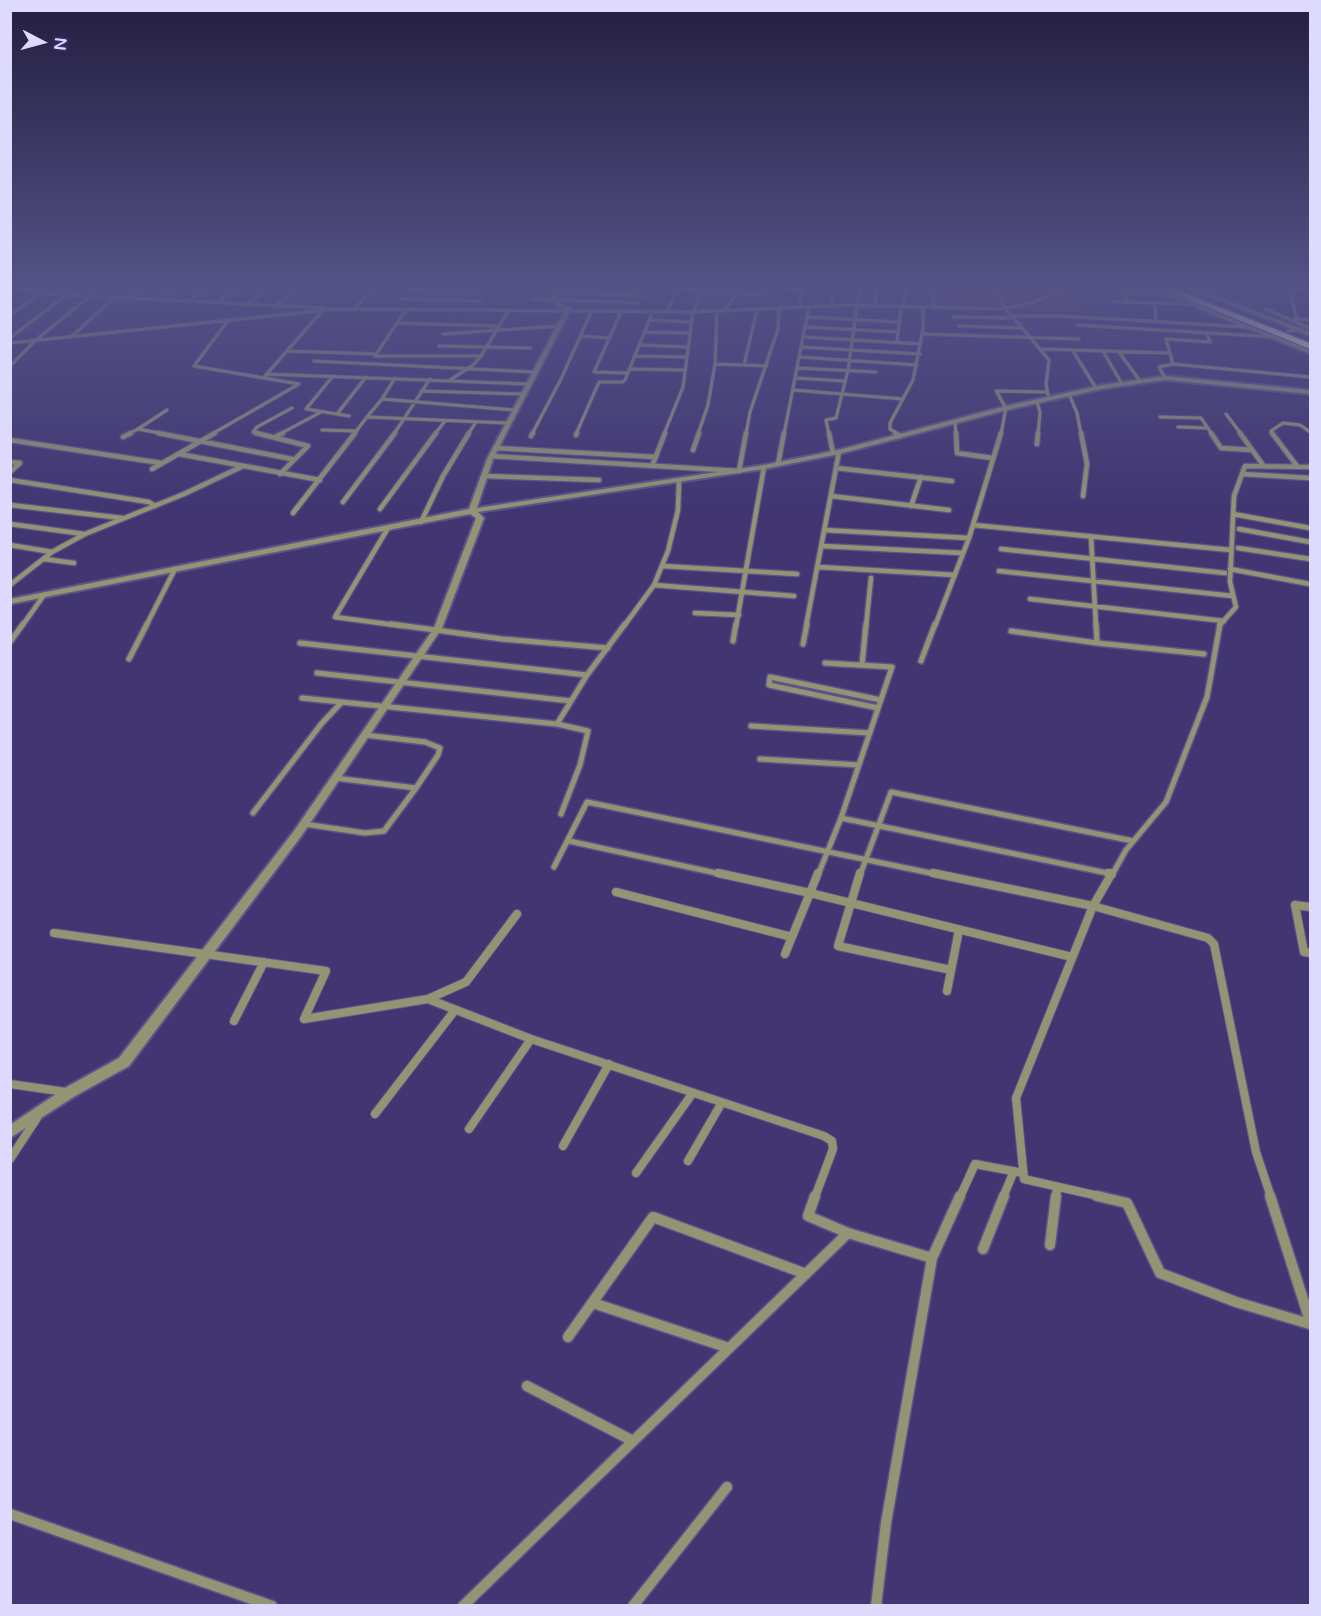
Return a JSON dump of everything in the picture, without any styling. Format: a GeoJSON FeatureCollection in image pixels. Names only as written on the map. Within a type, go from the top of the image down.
{"type":"FeatureCollection","features":[{"type":"Feature","properties":{"kind":"street"},"geometry":{"type":"LineString","coordinates":[[152,469],[299,384],[194,366],[197,361]]}},
{"type":"Feature","properties":{"kind":"street"},"geometry":{"type":"LineString","coordinates":[[261,379],[277,361]]}},
{"type":"Feature","properties":{"kind":"street"},"geometry":{"type":"LineString","coordinates":[[450,380],[476,361]]}},
{"type":"Feature","properties":{"kind":"street"},"geometry":{"type":"LineString","coordinates":[[472,511],[491,456],[540,361]]}},
{"type":"Feature","properties":{"kind":"street"},"geometry":{"type":"LineString","coordinates":[[531,436],[568,361]]}},
{"type":"Feature","properties":{"kind":"street"},"geometry":{"type":"LineString","coordinates":[[599,361],[594,372],[685,370]]}},
{"type":"Feature","properties":{"kind":"street"},"geometry":{"type":"LineString","coordinates":[[576,435],[599,382],[623,382],[632,361]]}},
{"type":"Feature","properties":{"kind":"street"},"geometry":{"type":"LineString","coordinates":[[652,466],[683,387],[686,361]]}},
{"type":"Feature","properties":{"kind":"street"},"geometry":{"type":"LineString","coordinates":[[739,471],[750,412],[768,361]]}},
{"type":"Feature","properties":{"kind":"street"},"geometry":{"type":"LineString","coordinates":[[778,464],[798,361]]}},
{"type":"Feature","properties":{"kind":"street"},"geometry":{"type":"LineString","coordinates":[[803,644],[836,468],[836,453],[826,420],[836,418],[849,361]]}},
{"type":"Feature","properties":{"kind":"street"},"geometry":{"type":"LineString","coordinates":[[868,361],[917,365]]}},
{"type":"Feature","properties":{"kind":"street"},"geometry":{"type":"LineString","coordinates":[[900,436],[890,429],[890,423],[914,380],[918,361]]}},
{"type":"Feature","properties":{"kind":"street"},"geometry":{"type":"LineString","coordinates":[[1048,396],[1046,384],[1049,361]]}},
{"type":"Feature","properties":{"kind":"street"},"geometry":{"type":"LineString","coordinates":[[1079,361],[1096,388]]}},
{"type":"Feature","properties":{"kind":"street"},"geometry":{"type":"LineString","coordinates":[[1108,361],[1122,384]]}},
{"type":"Feature","properties":{"kind":"street"},"geometry":{"type":"LineString","coordinates":[[1126,361],[1140,381]]}},
{"type":"Feature","properties":{"kind":"street"},"geometry":{"type":"LineString","coordinates":[[314,362],[534,372]]}},
{"type":"Feature","properties":{"kind":"street"},"geometry":{"type":"LineString","coordinates":[[693,450],[708,405],[715,364],[767,366]]}},
{"type":"Feature","properties":{"kind":"street"},"geometry":{"type":"LineString","coordinates":[[1165,378],[1159,367],[1173,364],[1311,376]]}},
{"type":"Feature","properties":{"kind":"street"},"geometry":{"type":"LineString","coordinates":[[797,368],[876,372]]}},
{"type":"Feature","properties":{"kind":"street"},"geometry":{"type":"LineString","coordinates":[[266,374],[528,384]]}},
{"type":"Feature","properties":{"kind":"street"},"geometry":{"type":"LineString","coordinates":[[333,376],[306,409],[349,416]]}},
{"type":"Feature","properties":{"kind":"street"},"geometry":{"type":"LineString","coordinates":[[337,414],[366,377]]}},
{"type":"Feature","properties":{"kind":"street"},"geometry":{"type":"LineString","coordinates":[[293,513],[382,399],[395,378]]}},
{"type":"Feature","properties":{"kind":"street"},"geometry":{"type":"LineString","coordinates":[[795,378],[845,381]]}},
{"type":"Feature","properties":{"kind":"street"},"geometry":{"type":"LineString","coordinates":[[921,661],[969,538],[1006,408],[996,391],[1048,396],[1165,378],[1311,392]]}},
{"type":"Feature","properties":{"kind":"street"},"geometry":{"type":"LineString","coordinates":[[343,502],[405,419],[430,379]]}},
{"type":"Feature","properties":{"kind":"street"},"geometry":{"type":"LineString","coordinates":[[793,390],[903,399]]}},
{"type":"Feature","properties":{"kind":"street"},"geometry":{"type":"LineString","coordinates":[[421,391],[522,394]]}},
{"type":"Feature","properties":{"kind":"street"},"geometry":{"type":"LineString","coordinates":[[1069,394],[1077,413],[1087,464],[1083,496]]}},
{"type":"Feature","properties":{"kind":"street"},"geometry":{"type":"LineString","coordinates":[[10,602],[472,511],[679,481],[836,453],[1006,408],[1037,402],[1048,396]]}},
{"type":"Feature","properties":{"kind":"street"},"geometry":{"type":"LineString","coordinates":[[382,399],[514,410]]}},
{"type":"Feature","properties":{"kind":"street"},"geometry":{"type":"LineString","coordinates":[[1037,402],[1040,412],[1037,444]]}},
{"type":"Feature","properties":{"kind":"street"},"geometry":{"type":"LineString","coordinates":[[280,474],[292,459],[308,446],[253,432],[292,408]]}},
{"type":"Feature","properties":{"kind":"street"},"geometry":{"type":"LineString","coordinates":[[123,437],[167,410]]}},
{"type":"Feature","properties":{"kind":"street"},"geometry":{"type":"LineString","coordinates":[[275,437],[321,412]]}},
{"type":"Feature","properties":{"kind":"street"},"geometry":{"type":"LineString","coordinates":[[1226,414],[1263,465]]}},
{"type":"Feature","properties":{"kind":"street"},"geometry":{"type":"LineString","coordinates":[[367,417],[507,423]]}},
{"type":"Feature","properties":{"kind":"street"},"geometry":{"type":"LineString","coordinates":[[1160,417],[1201,418],[1221,448],[1252,450]]}},
{"type":"Feature","properties":{"kind":"street"},"geometry":{"type":"LineString","coordinates":[[380,509],[445,420]]}},
{"type":"Feature","properties":{"kind":"street"},"geometry":{"type":"LineString","coordinates":[[421,522],[443,476],[476,422]]}},
{"type":"Feature","properties":{"kind":"street"},"geometry":{"type":"LineString","coordinates":[[955,422],[957,453],[992,458]]}},
{"type":"Feature","properties":{"kind":"street"},"geometry":{"type":"LineString","coordinates":[[1297,466],[1271,430],[1283,423],[1300,425],[1311,432]]}},
{"type":"Feature","properties":{"kind":"street"},"geometry":{"type":"LineString","coordinates":[[1178,427],[1208,428]]}},
{"type":"Feature","properties":{"kind":"street"},"geometry":{"type":"LineString","coordinates":[[138,429],[292,459]]}},
{"type":"Feature","properties":{"kind":"street"},"geometry":{"type":"LineString","coordinates":[[322,430],[357,431]]}},
{"type":"Feature","properties":{"kind":"street"},"geometry":{"type":"LineString","coordinates":[[10,440],[162,463]]}},
{"type":"Feature","properties":{"kind":"street"},"geometry":{"type":"LineString","coordinates":[[495,448],[656,457]]}},
{"type":"Feature","properties":{"kind":"street"},"geometry":{"type":"LineString","coordinates":[[179,454],[320,480]]}},
{"type":"Feature","properties":{"kind":"street"},"geometry":{"type":"LineString","coordinates":[[491,456],[739,471]]}},
{"type":"Feature","properties":{"kind":"street"},"geometry":{"type":"LineString","coordinates":[[10,462],[20,463],[10,472]]}},
{"type":"Feature","properties":{"kind":"street"},"geometry":{"type":"LineString","coordinates":[[10,585],[52,552],[85,534],[155,506],[242,466]]}},
{"type":"Feature","properties":{"kind":"street"},"geometry":{"type":"LineString","coordinates":[[983,1249],[1018,1172],[1016,1098],[1072,957],[1093,906],[1112,874],[1133,841],[1166,802],[1207,697],[1219,626],[1236,607],[1228,571],[1235,549],[1234,496],[1245,466],[1311,467]]}},
{"type":"Feature","properties":{"kind":"street"},"geometry":{"type":"LineString","coordinates":[[733,641],[764,467]]}},
{"type":"Feature","properties":{"kind":"street"},"geometry":{"type":"LineString","coordinates":[[836,468],[952,481]]}},
{"type":"Feature","properties":{"kind":"street"},"geometry":{"type":"LineString","coordinates":[[1242,474],[1311,478]]}},
{"type":"Feature","properties":{"kind":"street"},"geometry":{"type":"LineString","coordinates":[[484,476],[599,480]]}},
{"type":"Feature","properties":{"kind":"street"},"geometry":{"type":"LineString","coordinates":[[911,506],[921,477]]}},
{"type":"Feature","properties":{"kind":"street"},"geometry":{"type":"LineString","coordinates":[[10,480],[149,502],[155,506]]}},
{"type":"Feature","properties":{"kind":"street"},"geometry":{"type":"LineString","coordinates":[[557,724],[587,675],[654,585],[668,551],[678,510],[679,481]]}},
{"type":"Feature","properties":{"kind":"street"},"geometry":{"type":"LineString","coordinates":[[831,496],[949,510]]}},
{"type":"Feature","properties":{"kind":"street"},"geometry":{"type":"LineString","coordinates":[[10,505],[123,518]]}},
{"type":"Feature","properties":{"kind":"street"},"geometry":{"type":"LineString","coordinates":[[10,1132],[39,1115],[70,1092],[124,1062],[303,824],[438,628],[480,518],[472,511]]}},
{"type":"Feature","properties":{"kind":"street"},"geometry":{"type":"LineString","coordinates":[[1233,514],[1311,528]]}},
{"type":"Feature","properties":{"kind":"street"},"geometry":{"type":"LineString","coordinates":[[10,524],[85,534]]}},
{"type":"Feature","properties":{"kind":"street"},"geometry":{"type":"LineString","coordinates":[[973,525],[1235,549],[1311,559]]}},
{"type":"Feature","properties":{"kind":"street"},"geometry":{"type":"LineString","coordinates":[[388,528],[335,617],[438,628],[502,639],[608,648]]}},
{"type":"Feature","properties":{"kind":"street"},"geometry":{"type":"LineString","coordinates":[[1239,529],[1311,542]]}},
{"type":"Feature","properties":{"kind":"street"},"geometry":{"type":"LineString","coordinates":[[824,530],[969,538]]}},
{"type":"Feature","properties":{"kind":"street"},"geometry":{"type":"LineString","coordinates":[[1091,537],[1097,643]]}},
{"type":"Feature","properties":{"kind":"street"},"geometry":{"type":"LineString","coordinates":[[10,545],[52,552]]}},
{"type":"Feature","properties":{"kind":"street"},"geometry":{"type":"LineString","coordinates":[[822,546],[963,554]]}},
{"type":"Feature","properties":{"kind":"street"},"geometry":{"type":"LineString","coordinates":[[1000,549],[1093,560],[1228,571],[1311,584]]}},
{"type":"Feature","properties":{"kind":"street"},"geometry":{"type":"LineString","coordinates":[[43,559],[74,563]]}},
{"type":"Feature","properties":{"kind":"street"},"geometry":{"type":"LineString","coordinates":[[662,566],[797,574]]}},
{"type":"Feature","properties":{"kind":"street"},"geometry":{"type":"LineString","coordinates":[[818,567],[955,575]]}},
{"type":"Feature","properties":{"kind":"street"},"geometry":{"type":"LineString","coordinates":[[129,659],[175,569]]}},
{"type":"Feature","properties":{"kind":"street"},"geometry":{"type":"LineString","coordinates":[[999,571],[1233,596]]}},
{"type":"Feature","properties":{"kind":"street"},"geometry":{"type":"LineString","coordinates":[[862,665],[872,578]]}},
{"type":"Feature","properties":{"kind":"street"},"geometry":{"type":"LineString","coordinates":[[654,585],[794,596]]}},
{"type":"Feature","properties":{"kind":"street"},"geometry":{"type":"LineString","coordinates":[[10,642],[44,595]]}},
{"type":"Feature","properties":{"kind":"street"},"geometry":{"type":"LineString","coordinates":[[1030,599],[1224,621]]}},
{"type":"Feature","properties":{"kind":"street"},"geometry":{"type":"LineString","coordinates":[[695,613],[739,615]]}},
{"type":"Feature","properties":{"kind":"street"},"geometry":{"type":"LineString","coordinates":[[1011,631],[1204,654]]}},
{"type":"Feature","properties":{"kind":"street"},"geometry":{"type":"LineString","coordinates":[[300,643],[587,675]]}},
{"type":"Feature","properties":{"kind":"street"},"geometry":{"type":"LineString","coordinates":[[785,954],[841,818],[892,667],[825,663]]}},
{"type":"Feature","properties":{"kind":"street"},"geometry":{"type":"LineString","coordinates":[[317,673],[571,701]]}},
{"type":"Feature","properties":{"kind":"street"},"geometry":{"type":"LineString","coordinates":[[878,708],[769,685],[770,677],[881,700]]}},
{"type":"Feature","properties":{"kind":"street"},"geometry":{"type":"LineString","coordinates":[[302,698],[557,724],[588,731],[580,765],[561,814]]}},
{"type":"Feature","properties":{"kind":"street"},"geometry":{"type":"LineString","coordinates":[[253,813],[322,723],[341,703]]}},
{"type":"Feature","properties":{"kind":"street"},"geometry":{"type":"LineString","coordinates":[[751,726],[870,733]]}},
{"type":"Feature","properties":{"kind":"street"},"geometry":{"type":"LineString","coordinates":[[303,824],[365,833],[384,831],[416,788],[438,755],[440,748],[425,742],[365,735]]}},
{"type":"Feature","properties":{"kind":"street"},"geometry":{"type":"LineString","coordinates":[[760,759],[859,765]]}},
{"type":"Feature","properties":{"kind":"street"},"geometry":{"type":"LineString","coordinates":[[335,778],[416,788]]}},
{"type":"Feature","properties":{"kind":"street"},"geometry":{"type":"LineString","coordinates":[[951,970],[838,946],[864,860],[891,792],[1133,841]]}},
{"type":"Feature","properties":{"kind":"street"},"geometry":{"type":"LineString","coordinates":[[554,867],[587,802],[1093,906],[1208,938],[1214,944],[1256,1152],[1311,1323]]}},
{"type":"Feature","properties":{"kind":"street"},"geometry":{"type":"LineString","coordinates":[[841,818],[1112,874]]}},
{"type":"Feature","properties":{"kind":"street"},"geometry":{"type":"LineString","coordinates":[[569,841],[810,893],[1072,957]]}},
{"type":"Feature","properties":{"kind":"street"},"geometry":{"type":"LineString","coordinates":[[616,892],[792,937]]}},
{"type":"Feature","properties":{"kind":"street"},"geometry":{"type":"LineString","coordinates":[[1311,907],[1295,904],[1304,952],[1311,953]]}},
{"type":"Feature","properties":{"kind":"street"},"geometry":{"type":"LineString","coordinates":[[54,933],[326,971],[304,1019],[428,999],[466,982],[517,914]]}},
{"type":"Feature","properties":{"kind":"street"},"geometry":{"type":"LineString","coordinates":[[947,991],[959,930]]}},
{"type":"Feature","properties":{"kind":"street"},"geometry":{"type":"LineString","coordinates":[[234,1021],[264,962]]}},
{"type":"Feature","properties":{"kind":"street"},"geometry":{"type":"LineString","coordinates":[[428,999],[531,1039],[721,1104],[824,1136],[832,1141],[833,1149],[808,1216],[848,1233],[932,1258]]}},
{"type":"Feature","properties":{"kind":"street"},"geometry":{"type":"LineString","coordinates":[[375,1114],[455,1010]]}},
{"type":"Feature","properties":{"kind":"street"},"geometry":{"type":"LineString","coordinates":[[469,1129],[531,1039]]}},
{"type":"Feature","properties":{"kind":"street"},"geometry":{"type":"LineString","coordinates":[[563,1146],[609,1064]]}},
{"type":"Feature","properties":{"kind":"street"},"geometry":{"type":"LineString","coordinates":[[10,1084],[70,1092]]}},
{"type":"Feature","properties":{"kind":"street"},"geometry":{"type":"LineString","coordinates":[[636,1173],[692,1094]]}},
{"type":"Feature","properties":{"kind":"street"},"geometry":{"type":"LineString","coordinates":[[688,1161],[721,1104]]}},
{"type":"Feature","properties":{"kind":"street"},"geometry":{"type":"LineString","coordinates":[[10,1159],[39,1115]]}},
{"type":"Feature","properties":{"kind":"street"},"geometry":{"type":"LineString","coordinates":[[876,1605],[886,1523],[932,1258],[975,1164],[1018,1172],[1024,1179],[1127,1203],[1160,1273],[1236,1302],[1311,1323]]}},
{"type":"Feature","properties":{"kind":"street"},"geometry":{"type":"LineString","coordinates":[[1050,1245],[1057,1187]]}},
{"type":"Feature","properties":{"kind":"street"},"geometry":{"type":"LineString","coordinates":[[568,1337],[653,1217],[806,1274]]}},
{"type":"Feature","properties":{"kind":"street"},"geometry":{"type":"LineString","coordinates":[[463,1605],[848,1233]]}},
{"type":"Feature","properties":{"kind":"street"},"geometry":{"type":"LineString","coordinates":[[593,1303],[729,1348]]}},
{"type":"Feature","properties":{"kind":"street"},"geometry":{"type":"LineString","coordinates":[[527,1386],[633,1441]]}},
{"type":"Feature","properties":{"kind":"street"},"geometry":{"type":"LineString","coordinates":[[633,1605],[727,1487]]}},
{"type":"Feature","properties":{"kind":"street"},"geometry":{"type":"LineString","coordinates":[[10,1514],[272,1605]]}}]}
